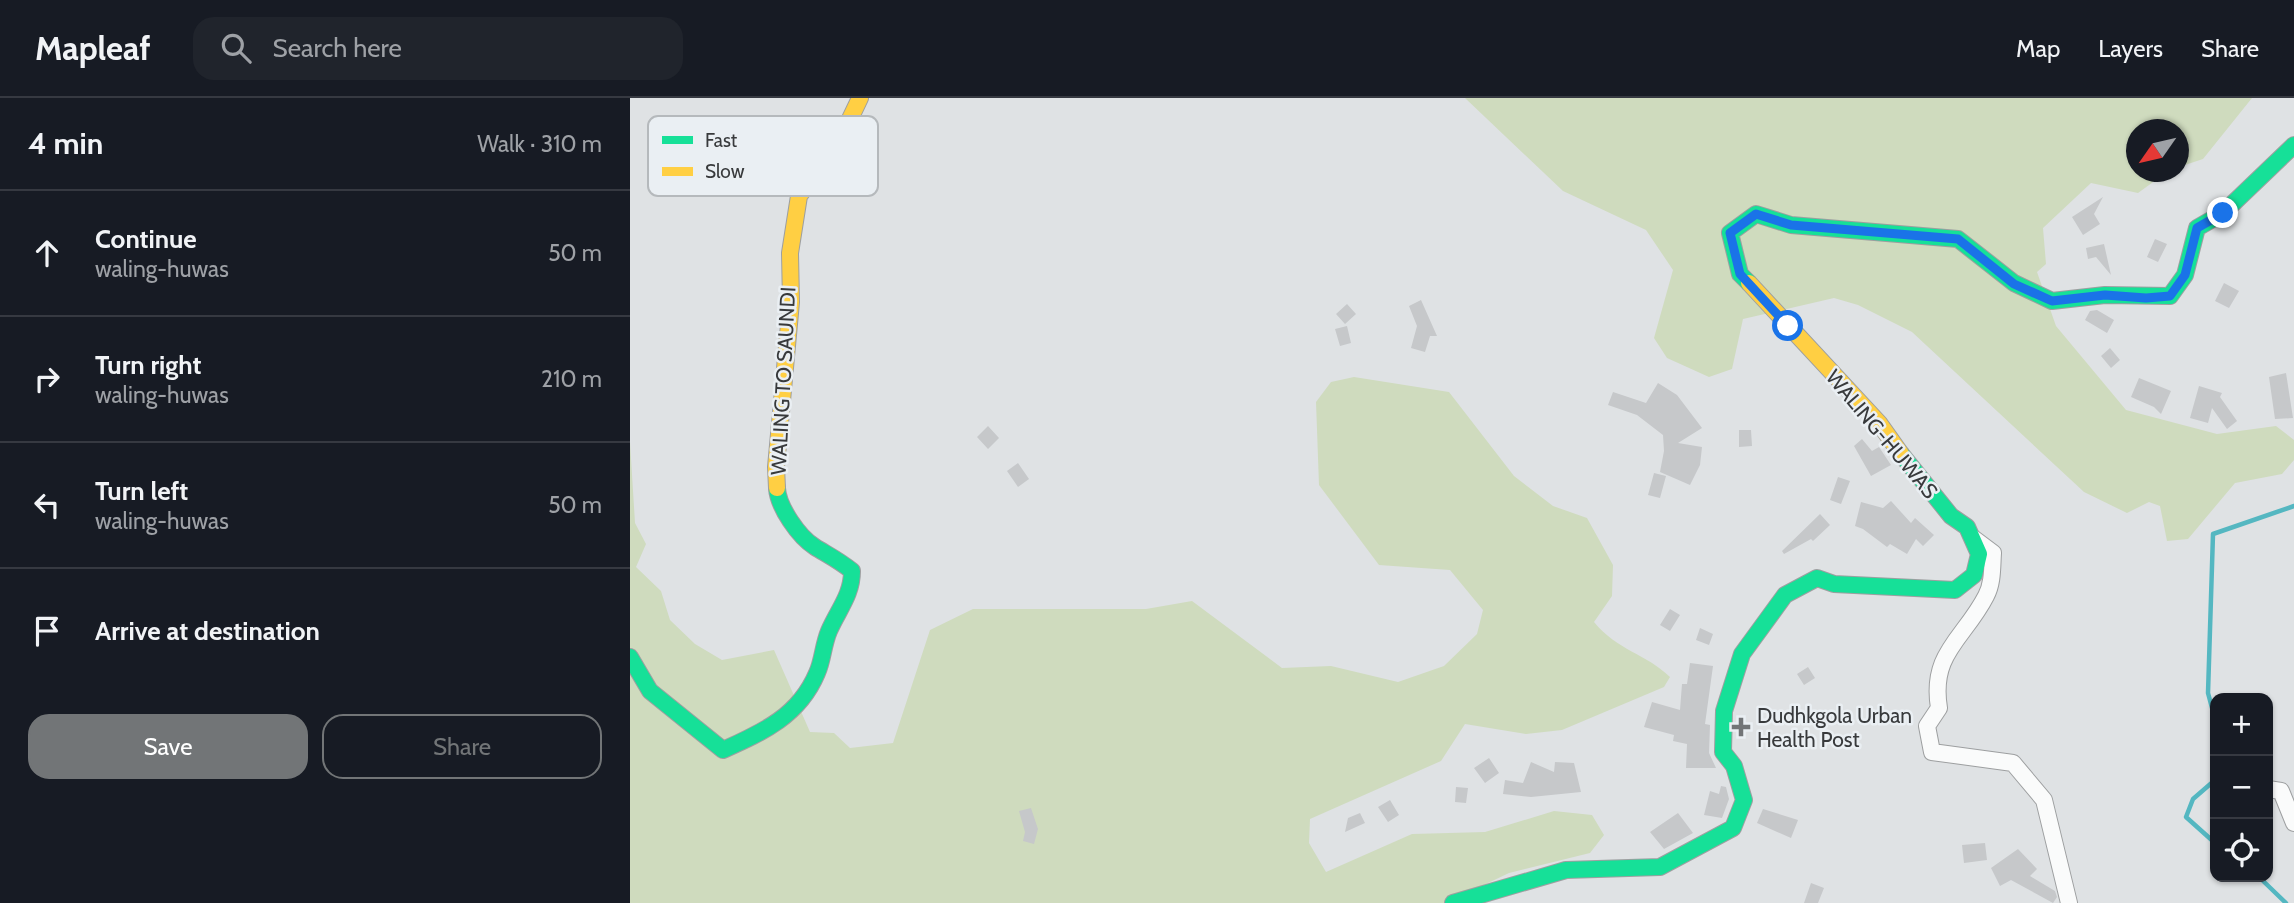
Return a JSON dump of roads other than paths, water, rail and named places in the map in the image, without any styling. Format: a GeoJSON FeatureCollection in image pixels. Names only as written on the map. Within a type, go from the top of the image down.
{"type":"FeatureCollection","features":[{"type":"Feature","properties":{"kind":"street","name":"WALING TO SAUNDI"},"geometry":{"type":"LineString","coordinates":[[851,116],[860,98]]}},
{"type":"Feature","properties":{"kind":"street","name":"WALING-HUWAS"},"geometry":{"type":"LineString","coordinates":[[1971,537],[1967,527],[1951,516],[1913,471],[1879,423],[1740,274],[1730,233],[1756,214],[1791,225],[1958,239],[2014,284],[2052,301],[2105,295],[2146,298],[2170,296],[2185,275],[2197,228],[2223,213],[2294,145]]}},
{"type":"Feature","properties":{"kind":"street","name":"WALING TO SAUNDI"},"geometry":{"type":"LineString","coordinates":[[630,657],[650,691],[723,750],[774,727],[801,707],[819,669],[823,642],[849,597],[852,571],[836,557],[813,546],[778,499],[776,467],[791,302],[790,253],[799,196]]}},
{"type":"Feature","properties":{"kind":"street"},"geometry":{"type":"LineString","coordinates":[[1453,903],[1566,870],[1660,867],[1733,828],[1744,800],[1734,766],[1723,752],[1724,711],[1742,654],[1775,606],[1786,595],[1817,578],[1834,584],[1955,590],[1974,575],[1979,554],[1971,537]]}},
{"type":"Feature","properties":{"kind":"street"},"geometry":{"type":"LineString","coordinates":[[1971,537],[1993,553],[1992,578],[1987,595],[1940,664],[1936,690],[1939,708],[1927,726],[1932,752],[2013,763],[2044,800],[2070,903]]}},
{"type":"Feature","properties":{"kind":"street"},"geometry":{"type":"LineString","coordinates":[[2273,790],[2281,791],[2294,823]]}},
{"type":"Feature","properties":{"kind":"waterway"},"geometry":{"type":"LineString","coordinates":[[2210,700],[2208,693],[2213,534],[2294,506]]}},
{"type":"Feature","properties":{"kind":"waterway"},"geometry":{"type":"LineString","coordinates":[[2210,784],[2193,799],[2186,817],[2210,839]]}},
{"type":"Feature","properties":{"kind":"waterway"},"geometry":{"type":"LineString","coordinates":[[2264,882],[2286,903]]}},
{"type":"Feature","properties":{"kind":"place","name":"Dudhkgola Urban Health Post"},"geometry":{"type":"Point","coordinates":[1741,727]}}]}
